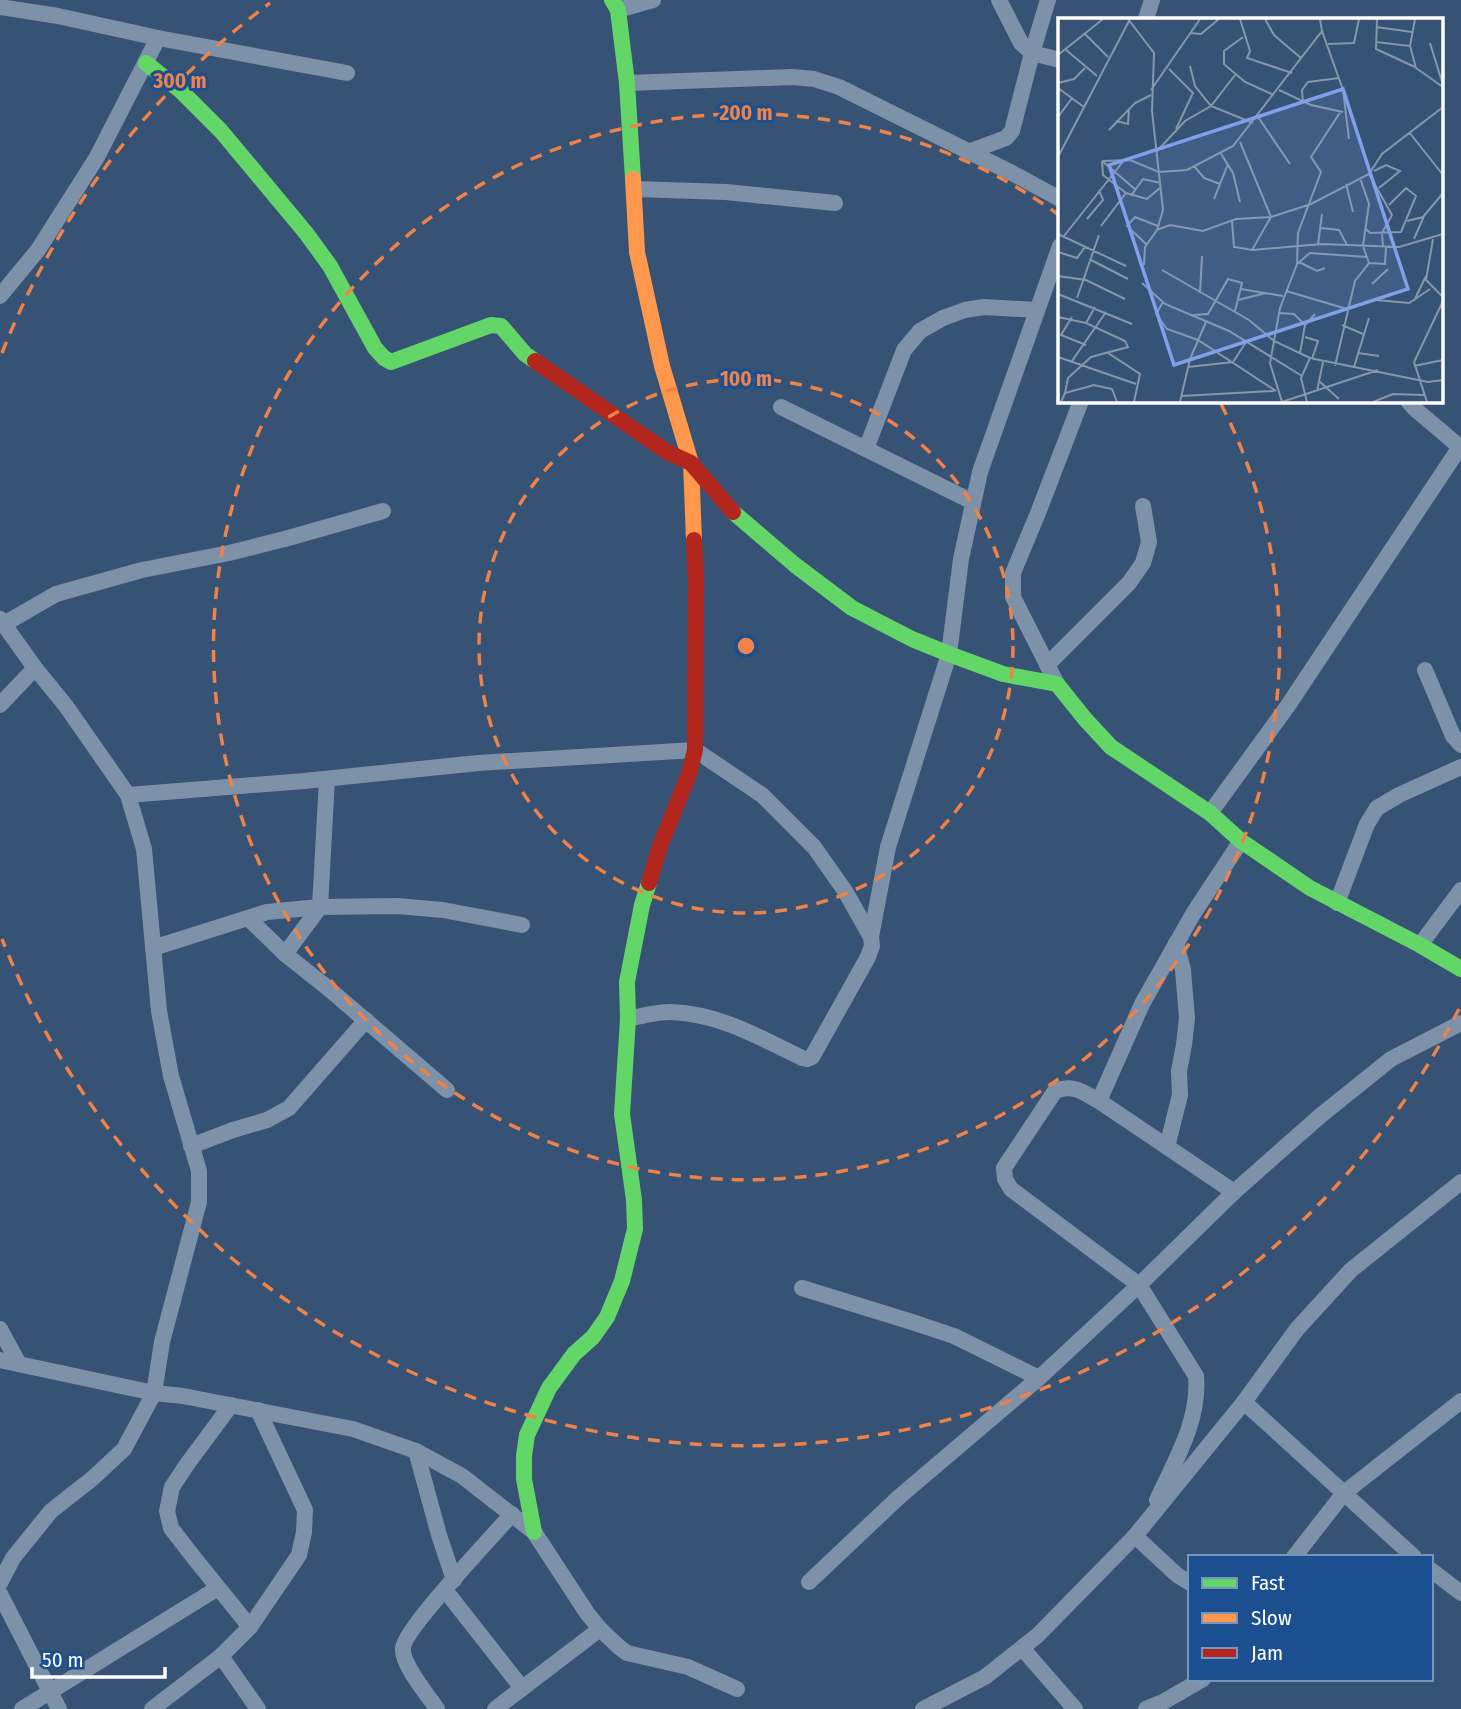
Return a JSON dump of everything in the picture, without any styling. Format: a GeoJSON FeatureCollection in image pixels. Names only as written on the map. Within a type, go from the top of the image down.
{"type":"FeatureCollection","features":[{"type":"Feature","properties":{"kind":"street"},"geometry":{"type":"LineString","coordinates":[[534,1532],[524,1479],[527,1435],[549,1388],[574,1354],[593,1336],[607,1317],[622,1281],[635,1229],[634,1200],[622,1114],[628,1019],[627,982],[642,905],[695,750],[696,580],[691,463],[662,366],[637,252],[627,83],[615,5],[653,0]]}},
{"type":"Feature","properties":{"kind":"street"},"geometry":{"type":"LineString","coordinates":[[999,0],[1021,43],[1032,53],[1058,60]]}},
{"type":"Feature","properties":{"kind":"street"},"geometry":{"type":"LineString","coordinates":[[968,152],[1006,138],[1012,131],[1048,0]]}},
{"type":"Feature","properties":{"kind":"street"},"geometry":{"type":"LineString","coordinates":[[1146,18],[1152,0]]}},
{"type":"Feature","properties":{"kind":"street"},"geometry":{"type":"LineString","coordinates":[[0,7],[347,73]]}},
{"type":"Feature","properties":{"kind":"street"},"geometry":{"type":"LineString","coordinates":[[1,294],[38,250],[97,157],[158,38]]}},
{"type":"Feature","properties":{"kind":"street"},"geometry":{"type":"LineString","coordinates":[[146,62],[181,91],[221,131],[306,233],[330,266],[375,348],[384,358],[391,362],[491,325],[501,326],[525,354],[667,452],[691,463],[733,512],[795,565],[852,608],[912,639],[949,654],[1003,674],[1056,684]]}},
{"type":"Feature","properties":{"kind":"street"},"geometry":{"type":"LineString","coordinates":[[627,83],[793,77],[814,79],[839,87],[1058,198]]}},
{"type":"Feature","properties":{"kind":"street"},"geometry":{"type":"LineString","coordinates":[[634,189],[726,192],[835,203]]}},
{"type":"Feature","properties":{"kind":"street"},"geometry":{"type":"LineString","coordinates":[[628,1019],[669,1012],[698,1015],[744,1029],[802,1058],[812,1057],[872,946],[871,937],[888,847],[949,654],[961,559],[980,472],[1058,252]]}},
{"type":"Feature","properties":{"kind":"street"},"geometry":{"type":"LineString","coordinates":[[866,449],[904,350],[920,331],[965,310],[984,307],[1037,310]]}},
{"type":"Feature","properties":{"kind":"street"},"geometry":{"type":"LineString","coordinates":[[1081,402],[1013,573],[1013,597],[1056,684],[1111,747],[1210,813],[1241,841],[1310,888],[1461,969]]}},
{"type":"Feature","properties":{"kind":"street"},"geometry":{"type":"LineString","coordinates":[[1210,813],[1287,707],[1461,447],[1409,402]]}},
{"type":"Feature","properties":{"kind":"street"},"geometry":{"type":"LineString","coordinates":[[781,407],[973,502]]}},
{"type":"Feature","properties":{"kind":"street"},"geometry":{"type":"LineString","coordinates":[[1047,665],[1129,583],[1143,563],[1149,542],[1143,506]]}},
{"type":"Feature","properties":{"kind":"street"},"geometry":{"type":"LineString","coordinates":[[0,1583],[13,1558],[51,1511],[124,1449],[154,1393],[162,1342],[199,1202],[199,1171],[172,1076],[161,1024],[144,849],[128,795],[66,706],[2,622],[56,594],[142,570],[229,553],[383,512]]}},
{"type":"Feature","properties":{"kind":"street"},"geometry":{"type":"LineString","coordinates":[[0,705],[35,668]]}},
{"type":"Feature","properties":{"kind":"street"},"geometry":{"type":"LineString","coordinates":[[1425,670],[1453,736],[1461,745]]}},
{"type":"Feature","properties":{"kind":"street"},"geometry":{"type":"LineString","coordinates":[[128,795],[327,779],[478,763],[695,750],[762,795],[814,848],[845,891],[871,937]]}},
{"type":"Feature","properties":{"kind":"street"},"geometry":{"type":"LineString","coordinates":[[1337,903],[1367,824],[1377,808],[1461,767]]}},
{"type":"Feature","properties":{"kind":"street"},"geometry":{"type":"LineString","coordinates":[[285,954],[320,907],[327,779]]}},
{"type":"Feature","properties":{"kind":"street"},"geometry":{"type":"LineString","coordinates":[[1098,1101],[1142,1004],[1192,914],[1241,841]]}},
{"type":"Feature","properties":{"kind":"street"},"geometry":{"type":"LineString","coordinates":[[1420,945],[1461,890]]}},
{"type":"Feature","properties":{"kind":"street"},"geometry":{"type":"LineString","coordinates":[[153,948],[267,912],[320,907],[397,906],[443,910],[522,925]]}},
{"type":"Feature","properties":{"kind":"street"},"geometry":{"type":"LineString","coordinates":[[248,918],[285,954],[447,1090]]}},
{"type":"Feature","properties":{"kind":"street"},"geometry":{"type":"LineString","coordinates":[[1167,1147],[1180,1095],[1179,1071],[1187,1018],[1176,943]]}},
{"type":"Feature","properties":{"kind":"street"},"geometry":{"type":"LineString","coordinates":[[191,1146],[267,1120],[289,1108],[366,1020]]}},
{"type":"Feature","properties":{"kind":"street"},"geometry":{"type":"LineString","coordinates":[[809,1582],[899,1497],[1039,1378],[1234,1192],[1320,1116],[1391,1059],[1461,1023]]}},
{"type":"Feature","properties":{"kind":"street"},"geometry":{"type":"LineString","coordinates":[[1148,1519],[1193,1418],[1198,1392],[1196,1376],[1139,1285],[1011,1189],[1004,1179],[1004,1168],[1055,1091],[1065,1087],[1075,1088],[1234,1192]]}},
{"type":"Feature","properties":{"kind":"street"},"geometry":{"type":"LineString","coordinates":[[923,1709],[985,1677],[1038,1635],[1135,1536],[1244,1402],[1297,1329],[1351,1270],[1460,1185]]}},
{"type":"Feature","properties":{"kind":"street"},"geometry":{"type":"LineString","coordinates":[[802,1289],[954,1336],[1039,1378]]}},
{"type":"Feature","properties":{"kind":"street"},"geometry":{"type":"LineString","coordinates":[[0,1329],[19,1364]]}},
{"type":"Feature","properties":{"kind":"street"},"geometry":{"type":"LineString","coordinates":[[0,1360],[154,1393],[183,1396],[353,1429],[416,1451],[462,1476],[534,1532],[587,1613],[600,1629],[627,1653],[688,1667],[737,1689]]}},
{"type":"Feature","properties":{"kind":"street"},"geometry":{"type":"LineString","coordinates":[[1296,1555],[1344,1493],[1461,1401]]}},
{"type":"Feature","properties":{"kind":"street"},"geometry":{"type":"LineString","coordinates":[[1244,1402],[1412,1555]]}},
{"type":"Feature","properties":{"kind":"street"},"geometry":{"type":"LineString","coordinates":[[231,1405],[172,1487],[167,1511],[171,1528],[250,1627]]}},
{"type":"Feature","properties":{"kind":"street"},"geometry":{"type":"LineString","coordinates":[[152,1709],[222,1656],[250,1627],[299,1555],[305,1510],[258,1410]]}},
{"type":"Feature","properties":{"kind":"street"},"geometry":{"type":"LineString","coordinates":[[416,1451],[439,1535],[449,1585],[522,1688]]}},
{"type":"Feature","properties":{"kind":"street"},"geometry":{"type":"LineString","coordinates":[[437,1709],[406,1662],[402,1649],[407,1635],[512,1514]]}},
{"type":"Feature","properties":{"kind":"street"},"geometry":{"type":"LineString","coordinates":[[1135,1536],[1188,1582]]}},
{"type":"Feature","properties":{"kind":"street"},"geometry":{"type":"LineString","coordinates":[[1433,1571],[1461,1592]]}},
{"type":"Feature","properties":{"kind":"street"},"geometry":{"type":"LineString","coordinates":[[22,1709],[218,1588]]}},
{"type":"Feature","properties":{"kind":"street"},"geometry":{"type":"LineString","coordinates":[[0,1594],[59,1709]]}},
{"type":"Feature","properties":{"kind":"street"},"geometry":{"type":"LineString","coordinates":[[495,1709],[600,1629]]}},
{"type":"Feature","properties":{"kind":"street"},"geometry":{"type":"LineString","coordinates":[[1022,1648],[1075,1709]]}},
{"type":"Feature","properties":{"kind":"street"},"geometry":{"type":"LineString","coordinates":[[222,1656],[258,1709]]}},
{"type":"Feature","properties":{"kind":"street"},"geometry":{"type":"LineString","coordinates":[[1146,1709],[1200,1681]]}},
{"type":"Feature","properties":{"kind":"traffic: fast"},"geometry":{"type":"LineString","coordinates":[[612,0],[618,10],[627,83],[633,179]]}},
{"type":"Feature","properties":{"kind":"traffic: fast"},"geometry":{"type":"LineString","coordinates":[[146,63],[181,91],[221,131],[306,233],[330,266],[375,348],[384,358],[391,362],[491,325],[501,326],[525,354],[535,361]]}},
{"type":"Feature","properties":{"kind":"traffic: fast"},"geometry":{"type":"LineString","coordinates":[[733,512],[795,565],[852,608],[912,639],[949,654],[1003,674],[1057,684],[1111,747],[1210,813],[1241,841],[1310,888],[1461,969]]}},
{"type":"Feature","properties":{"kind":"traffic: fast"},"geometry":{"type":"LineString","coordinates":[[534,1532],[524,1479],[527,1435],[549,1388],[574,1354],[593,1337],[607,1317],[622,1281],[635,1229],[634,1200],[622,1114],[628,1019],[627,982],[649,883]]}},
{"type":"Feature","properties":{"kind":"traffic: slow"},"geometry":{"type":"LineString","coordinates":[[633,179],[637,252],[662,366],[691,463],[694,540]]}},
{"type":"Feature","properties":{"kind":"traffic: jam"},"geometry":{"type":"LineString","coordinates":[[535,361],[667,452],[691,463],[733,512]]}},
{"type":"Feature","properties":{"kind":"traffic: jam"},"geometry":{"type":"LineString","coordinates":[[649,883],[660,846],[689,774],[695,750],[694,540]]}}]}
